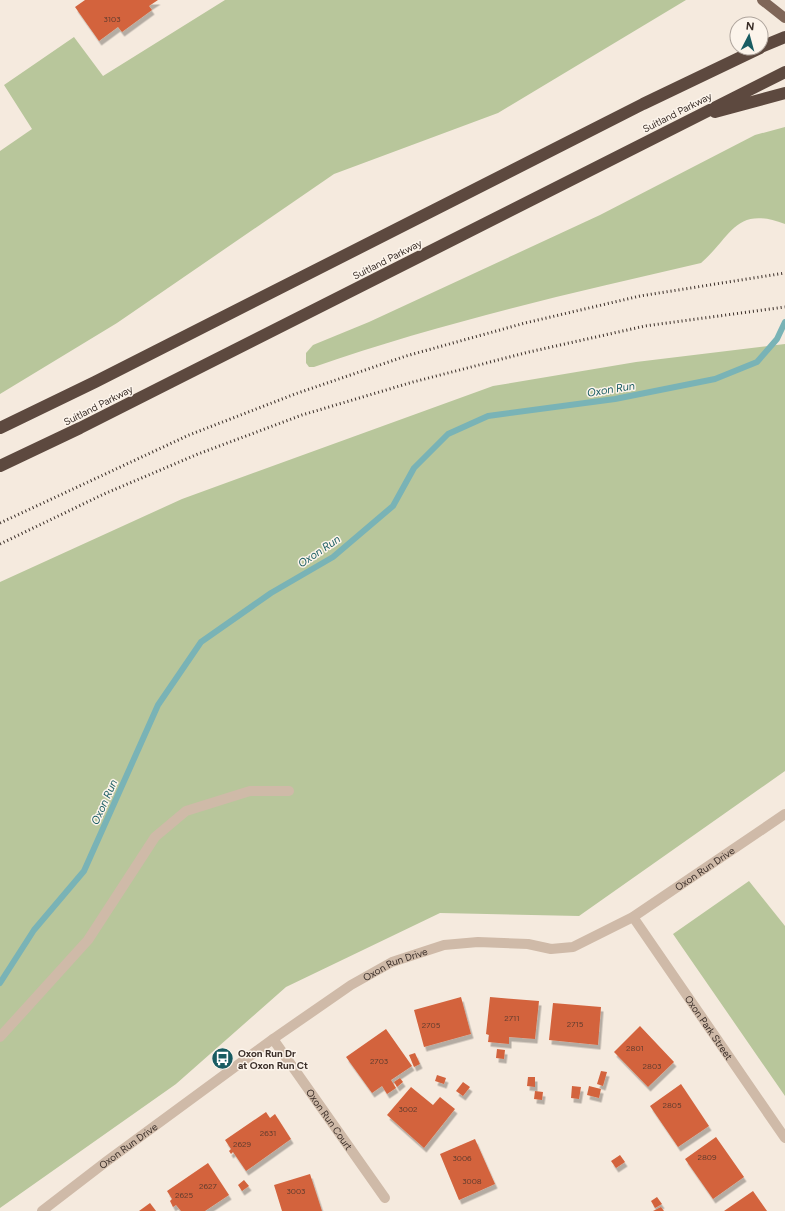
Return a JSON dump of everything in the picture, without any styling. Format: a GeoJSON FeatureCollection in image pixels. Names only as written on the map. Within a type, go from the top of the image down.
{"type":"FeatureCollection","features":[{"type":"Feature","properties":{"kind":"highway"},"geometry":{"type":"LineString","coordinates":[[769,44],[785,37]]}},
{"type":"Feature","properties":{"kind":"highway"},"geometry":{"type":"LineString","coordinates":[[0,428],[95,382],[656,98],[743,56]]}},
{"type":"Feature","properties":{"kind":"highway","name":"Suitland Parkway"},"geometry":{"type":"LineString","coordinates":[[0,466],[87,424],[785,72]]}},
{"type":"Feature","properties":{"kind":"highway"},"geometry":{"type":"LineString","coordinates":[[686,121],[785,93]]}},
{"type":"Feature","properties":{"kind":"main road"},"geometry":{"type":"LineString","coordinates":[[762,0],[785,18]]}},
{"type":"Feature","properties":{"kind":"street"},"geometry":{"type":"LineString","coordinates":[[0,1037],[88,940],[154,837],[186,812],[250,791],[289,791]]}},
{"type":"Feature","properties":{"kind":"street","name":"Oxon Run Drive"},"geometry":{"type":"LineString","coordinates":[[42,1211],[106,1161],[274,1039],[351,985],[392,962],[444,945],[478,942],[565,948],[588,940],[633,917],[785,814]]}},
{"type":"Feature","properties":{"kind":"street","name":"Oxon Park Street"},"geometry":{"type":"LineString","coordinates":[[633,917],[785,1138]]}},
{"type":"Feature","properties":{"kind":"street","name":"Oxon Run Court"},"geometry":{"type":"LineString","coordinates":[[274,1039],[385,1198]]}},
{"type":"Feature","properties":{"kind":"green space"},"geometry":{"type":"Polygon","coordinates":[[[225,0],[686,0],[498,113],[334,174],[117,323],[0,394],[0,151],[32,129],[4,85],[74,37],[103,76],[225,0]]]}},
{"type":"Feature","properties":{"kind":"green space"},"geometry":{"type":"Polygon","coordinates":[[[785,127],[785,224],[768,219],[755,218],[736,226],[701,263],[555,297],[409,336],[314,367],[309,367],[306,363],[306,353],[313,345],[369,322],[600,215],[755,135],[785,127]]]}},
{"type":"Feature","properties":{"kind":"green space"},"geometry":{"type":"Polygon","coordinates":[[[785,344],[785,771],[579,916],[440,913],[286,987],[176,1084],[0,1208],[0,582],[182,499],[493,386],[636,362],[785,344]]]}},
{"type":"Feature","properties":{"kind":"green space"},"geometry":{"type":"Polygon","coordinates":[[[749,881],[785,926],[785,1096],[673,934],[749,881]]]}},
{"type":"Feature","properties":{"kind":"building"},"geometry":{"type":"Polygon","coordinates":[[[85,0],[158,0],[149,6],[152,10],[122,32],[118,27],[99,41],[75,7],[85,0]]]}},
{"type":"Feature","properties":{"kind":"building"},"geometry":{"type":"Polygon","coordinates":[[[461,997],[471,1034],[424,1047],[414,1010],[461,997]]]}},
{"type":"Feature","properties":{"kind":"building"},"geometry":{"type":"Polygon","coordinates":[[[490,997],[539,1001],[535,1039],[509,1037],[509,1044],[488,1042],[489,1035],[486,1034],[490,997]]]}},
{"type":"Feature","properties":{"kind":"building"},"geometry":{"type":"Polygon","coordinates":[[[553,1003],[601,1007],[598,1045],[549,1040],[553,1003]]]}},
{"type":"Feature","properties":{"kind":"building"},"geometry":{"type":"Polygon","coordinates":[[[640,1026],[674,1062],[648,1087],[614,1052],[640,1026]]]}},
{"type":"Feature","properties":{"kind":"building"},"geometry":{"type":"Polygon","coordinates":[[[386,1029],[412,1066],[391,1080],[396,1088],[387,1094],[382,1086],[372,1093],[346,1057],[386,1029]]]}},
{"type":"Feature","properties":{"kind":"building"},"geometry":{"type":"Polygon","coordinates":[[[497,1049],[505,1050],[504,1059],[496,1058],[497,1049]]]}},
{"type":"Feature","properties":{"kind":"building"},"geometry":{"type":"Polygon","coordinates":[[[415,1053],[420,1064],[414,1067],[409,1055],[415,1053]]]}},
{"type":"Feature","properties":{"kind":"building"},"geometry":{"type":"Polygon","coordinates":[[[601,1071],[607,1072],[603,1086],[597,1084],[601,1071]]]}},
{"type":"Feature","properties":{"kind":"building"},"geometry":{"type":"Polygon","coordinates":[[[437,1075],[446,1078],[444,1084],[435,1081],[437,1075]]]}},
{"type":"Feature","properties":{"kind":"building"},"geometry":{"type":"Polygon","coordinates":[[[528,1077],[535,1077],[535,1087],[527,1086],[528,1077]]]}},
{"type":"Feature","properties":{"kind":"building"},"geometry":{"type":"Polygon","coordinates":[[[400,1078],[403,1082],[397,1087],[394,1082],[400,1078]]]}},
{"type":"Feature","properties":{"kind":"building"},"geometry":{"type":"Polygon","coordinates":[[[463,1082],[470,1087],[463,1096],[456,1091],[463,1082]]]}},
{"type":"Feature","properties":{"kind":"building"},"geometry":{"type":"Polygon","coordinates":[[[681,1084],[709,1126],[678,1147],[650,1106],[681,1084]]]}},
{"type":"Feature","properties":{"kind":"building"},"geometry":{"type":"Polygon","coordinates":[[[572,1086],[581,1087],[579,1099],[571,1098],[572,1086]]]}},
{"type":"Feature","properties":{"kind":"building"},"geometry":{"type":"Polygon","coordinates":[[[589,1086],[601,1089],[599,1098],[587,1095],[589,1086]]]}},
{"type":"Feature","properties":{"kind":"building"},"geometry":{"type":"Polygon","coordinates":[[[411,1087],[433,1105],[440,1097],[455,1109],[424,1148],[387,1115],[411,1087]]]}},
{"type":"Feature","properties":{"kind":"building"},"geometry":{"type":"Polygon","coordinates":[[[535,1091],[543,1092],[542,1100],[534,1099],[535,1091]]]}},
{"type":"Feature","properties":{"kind":"building"},"geometry":{"type":"Polygon","coordinates":[[[266,1112],[270,1118],[275,1114],[291,1139],[246,1171],[233,1152],[231,1154],[229,1151],[231,1149],[225,1140],[266,1112]]]}},
{"type":"Feature","properties":{"kind":"building"},"geometry":{"type":"Polygon","coordinates":[[[716,1137],[744,1177],[713,1199],[685,1159],[716,1137]]]}},
{"type":"Feature","properties":{"kind":"building"},"geometry":{"type":"Polygon","coordinates":[[[475,1139],[495,1184],[459,1200],[440,1154],[475,1139]]]}},
{"type":"Feature","properties":{"kind":"building"},"geometry":{"type":"Polygon","coordinates":[[[620,1155],[625,1162],[616,1168],[611,1161],[620,1155]]]}},
{"type":"Feature","properties":{"kind":"building"},"geometry":{"type":"Polygon","coordinates":[[[208,1163],[229,1195],[205,1211],[181,1211],[176,1205],[173,1207],[170,1201],[172,1199],[167,1191],[208,1163]]]}},
{"type":"Feature","properties":{"kind":"building"},"geometry":{"type":"Polygon","coordinates":[[[310,1174],[322,1211],[282,1211],[274,1185],[310,1174]]]}},
{"type":"Feature","properties":{"kind":"building"},"geometry":{"type":"Polygon","coordinates":[[[244,1180],[249,1186],[242,1191],[238,1185],[244,1180]]]}},
{"type":"Feature","properties":{"kind":"building"},"geometry":{"type":"Polygon","coordinates":[[[753,1191],[767,1211],[724,1211],[753,1191]]]}},
{"type":"Feature","properties":{"kind":"building"},"geometry":{"type":"Polygon","coordinates":[[[657,1197],[662,1204],[655,1208],[651,1201],[657,1197]]]}},
{"type":"Feature","properties":{"kind":"building"},"geometry":{"type":"Polygon","coordinates":[[[150,1203],[156,1211],[139,1211],[150,1203]]]}},
{"type":"Feature","properties":{"kind":"building"},"geometry":{"type":"Polygon","coordinates":[[[661,1207],[664,1211],[653,1211],[661,1207]]]}},
{"type":"Feature","properties":{"kind":"waterway","name":"Oxon Run"},"geometry":{"type":"LineString","coordinates":[[0,983],[34,930],[84,871],[158,705],[201,642],[271,593],[333,557],[393,506],[414,468],[448,434],[488,416],[615,399],[715,379],[757,362],[777,339],[785,322]]}},
{"type":"Feature","properties":{"kind":"railway"},"geometry":{"type":"LineString","coordinates":[[0,523],[189,435],[295,394],[406,356],[525,323],[640,296],[785,273]]}},
{"type":"Feature","properties":{"kind":"railway"},"geometry":{"type":"LineString","coordinates":[[0,544],[104,494],[198,454],[302,415],[413,382],[529,352],[645,326],[785,307]]}},
{"type":"Feature","properties":{"kind":"place","name":"Oxon Run Dr at Oxon Run Ct"},"geometry":{"type":"Point","coordinates":[223,1059]}}]}
